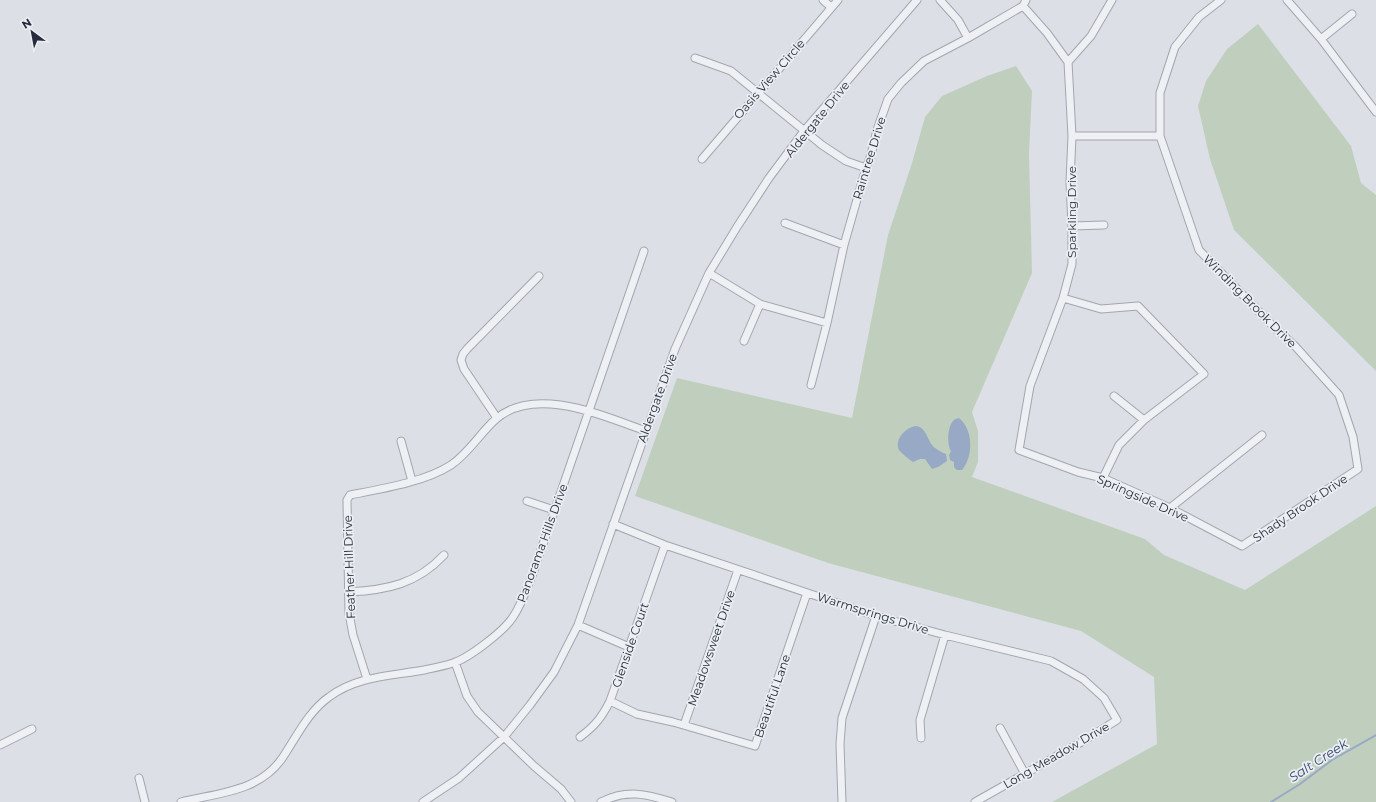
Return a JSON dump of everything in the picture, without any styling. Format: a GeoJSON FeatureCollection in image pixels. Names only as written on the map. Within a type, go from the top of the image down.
{"type":"FeatureCollection","features":[{"type":"Feature","properties":{"kind":"street"},"geometry":{"type":"LineString","coordinates":[[823,0],[831,7]]}},
{"type":"Feature","properties":{"kind":"street","name":"Oasis View Circle"},"geometry":{"type":"LineString","coordinates":[[702,159],[838,0]]}},
{"type":"Feature","properties":{"kind":"street","name":"Aldergate Drive"},"geometry":{"type":"LineString","coordinates":[[423,802],[459,778],[504,737],[554,672],[578,625],[675,349],[709,273],[769,178],[804,131],[916,0]]}},
{"type":"Feature","properties":{"kind":"street"},"geometry":{"type":"LineString","coordinates":[[940,0],[958,20],[968,38]]}},
{"type":"Feature","properties":{"kind":"street"},"geometry":{"type":"LineString","coordinates":[[1024,3],[1068,62],[1091,36],[1112,0]]}},
{"type":"Feature","properties":{"kind":"street","name":"Winding Brook Drive"},"geometry":{"type":"LineString","coordinates":[[1221,0],[1199,17],[1174,47],[1160,93],[1160,136],[1199,250],[1273,326],[1295,346],[1339,394],[1353,438],[1358,469]]}},
{"type":"Feature","properties":{"kind":"street"},"geometry":{"type":"LineString","coordinates":[[1286,0],[1321,39],[1355,85],[1375,107]]}},
{"type":"Feature","properties":{"kind":"street","name":"Raintree Drive"},"geometry":{"type":"LineString","coordinates":[[811,385],[827,323],[844,245],[877,130],[888,99],[901,83],[924,60],[968,38],[1024,3]]}},
{"type":"Feature","properties":{"kind":"street"},"geometry":{"type":"LineString","coordinates":[[1321,39],[1352,14]]}},
{"type":"Feature","properties":{"kind":"street"},"geometry":{"type":"LineString","coordinates":[[695,58],[731,71],[822,145],[846,161],[866,168]]}},
{"type":"Feature","properties":{"kind":"street","name":"Sparkling Drive"},"geometry":{"type":"LineString","coordinates":[[1019,450],[1030,386],[1063,298],[1072,264],[1070,182],[1072,136],[1068,62]]}},
{"type":"Feature","properties":{"kind":"street"},"geometry":{"type":"LineString","coordinates":[[1072,136],[1160,136]]}},
{"type":"Feature","properties":{"kind":"street"},"geometry":{"type":"LineString","coordinates":[[785,223],[844,245]]}},
{"type":"Feature","properties":{"kind":"street"},"geometry":{"type":"LineString","coordinates":[[1072,226],[1104,225]]}},
{"type":"Feature","properties":{"kind":"street","name":"Panorama Hills Drive"},"geometry":{"type":"LineString","coordinates":[[181,802],[233,791],[249,785],[261,778],[282,759],[306,720],[316,708],[329,697],[351,684],[367,679],[424,670],[455,662],[479,648],[497,635],[513,618],[533,573],[644,251]]}},
{"type":"Feature","properties":{"kind":"street"},"geometry":{"type":"LineString","coordinates":[[709,273],[760,304],[827,323]]}},
{"type":"Feature","properties":{"kind":"street"},"geometry":{"type":"LineString","coordinates":[[497,418],[464,369],[461,360],[467,349],[539,276]]}},
{"type":"Feature","properties":{"kind":"street"},"geometry":{"type":"LineString","coordinates":[[1063,298],[1101,309],[1138,306],[1204,374],[1144,420],[1119,445],[1103,478]]}},
{"type":"Feature","properties":{"kind":"street"},"geometry":{"type":"LineString","coordinates":[[744,341],[760,304]]}},
{"type":"Feature","properties":{"kind":"street"},"geometry":{"type":"LineString","coordinates":[[1114,396],[1144,420]]}},
{"type":"Feature","properties":{"kind":"street"},"geometry":{"type":"LineString","coordinates":[[401,441],[412,480],[434,473],[451,465],[465,453],[497,418],[516,408],[541,403],[570,406],[646,431]]}},
{"type":"Feature","properties":{"kind":"street"},"geometry":{"type":"LineString","coordinates":[[1170,508],[1262,434]]}},
{"type":"Feature","properties":{"kind":"street","name":"Springside Drive"},"geometry":{"type":"LineString","coordinates":[[1019,450],[1078,472],[1103,478],[1170,508],[1242,546]]}},
{"type":"Feature","properties":{"kind":"street","name":"Shady Brook Drive"},"geometry":{"type":"LineString","coordinates":[[1242,546],[1358,469]]}},
{"type":"Feature","properties":{"kind":"street","name":"Feather Hill Drive"},"geometry":{"type":"LineString","coordinates":[[367,679],[353,635],[349,613],[347,500],[350,496],[412,480]]}},
{"type":"Feature","properties":{"kind":"street"},"geometry":{"type":"LineString","coordinates":[[527,501],[554,510]]}},
{"type":"Feature","properties":{"kind":"street","name":"Warmsprings Drive"},"geometry":{"type":"LineString","coordinates":[[613,524],[665,545],[876,616],[945,635],[1051,661],[1083,679],[1104,698],[1117,720]]}},
{"type":"Feature","properties":{"kind":"street","name":"Glenside Court"},"geometry":{"type":"LineString","coordinates":[[580,737],[590,730],[602,717],[610,701],[665,545]]}},
{"type":"Feature","properties":{"kind":"street"},"geometry":{"type":"LineString","coordinates":[[349,592],[377,590],[407,582],[428,571],[444,555]]}},
{"type":"Feature","properties":{"kind":"street","name":"Meadowsweet Drive"},"geometry":{"type":"LineString","coordinates":[[684,725],[738,570]]}},
{"type":"Feature","properties":{"kind":"street","name":"Beautiful Lane"},"geometry":{"type":"LineString","coordinates":[[610,701],[637,714],[684,725],[754,746],[808,593]]}},
{"type":"Feature","properties":{"kind":"street"},"geometry":{"type":"LineString","coordinates":[[842,802],[840,744],[842,718],[876,616]]}},
{"type":"Feature","properties":{"kind":"street"},"geometry":{"type":"LineString","coordinates":[[578,625],[629,648]]}},
{"type":"Feature","properties":{"kind":"street"},"geometry":{"type":"LineString","coordinates":[[922,738],[920,720],[945,635]]}},
{"type":"Feature","properties":{"kind":"street"},"geometry":{"type":"LineString","coordinates":[[455,662],[467,696],[478,712],[561,789],[571,802]]}},
{"type":"Feature","properties":{"kind":"street","name":"Long Meadow Drive"},"geometry":{"type":"LineString","coordinates":[[975,802],[1085,740],[1117,720]]}},
{"type":"Feature","properties":{"kind":"street"},"geometry":{"type":"LineString","coordinates":[[1000,728],[1024,774]]}},
{"type":"Feature","properties":{"kind":"street"},"geometry":{"type":"LineString","coordinates":[[0,745],[32,729]]}},
{"type":"Feature","properties":{"kind":"street"},"geometry":{"type":"LineString","coordinates":[[139,778],[145,802]]}},
{"type":"Feature","properties":{"kind":"street"},"geometry":{"type":"LineString","coordinates":[[601,802],[619,795],[647,794],[672,802]]}},
{"type":"Feature","properties":{"kind":"green space"},"geometry":{"type":"Polygon","coordinates":[[[1258,24],[1351,146],[1361,183],[1376,195],[1376,371],[1234,230],[1210,159],[1198,106],[1206,81],[1227,49],[1258,24]]]}},
{"type":"Feature","properties":{"kind":"green space"},"geometry":{"type":"Polygon","coordinates":[[[1016,66],[1032,91],[1029,154],[1032,273],[972,412],[978,431],[978,462],[972,477],[1145,539],[1164,555],[1245,590],[1376,506],[1376,802],[1052,802],[1157,744],[1154,677],[1081,631],[828,563],[635,496],[677,378],[852,418],[888,235],[912,163],[925,117],[942,96],[987,76],[1016,66]]]}},
{"type":"Feature","properties":{"kind":"water"},"geometry":{"type":"Polygon","coordinates":[[[959,418],[967,429],[970,443],[969,458],[962,470],[957,470],[954,467],[954,462],[950,460],[949,455],[951,451],[948,440],[952,423],[954,420],[959,418]]]}},
{"type":"Feature","properties":{"kind":"water"},"geometry":{"type":"Polygon","coordinates":[[[915,426],[923,430],[935,448],[946,454],[947,461],[932,469],[925,459],[920,459],[913,462],[899,450],[899,438],[908,429],[915,426]]]}},
{"type":"Feature","properties":{"kind":"waterway","name":"Salt Creek"},"geometry":{"type":"LineString","coordinates":[[1271,802],[1300,784],[1332,760],[1376,735]]}}]}
